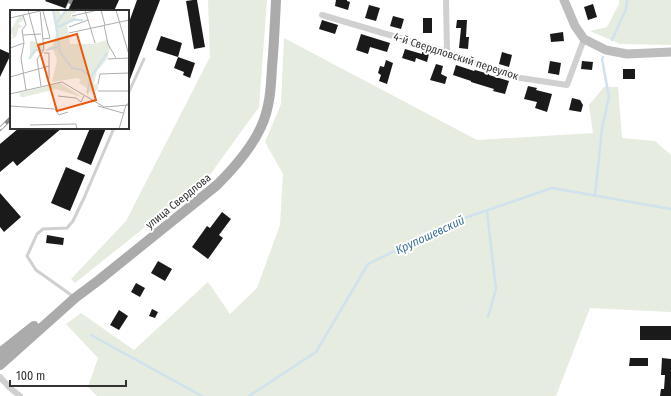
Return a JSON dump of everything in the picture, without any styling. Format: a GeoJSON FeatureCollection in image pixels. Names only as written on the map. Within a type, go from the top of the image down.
{"type":"FeatureCollection","features":[{"type":"Feature","properties":{"kind":"main road","name":"улица Свердлова"},"geometry":{"type":"LineString","coordinates":[[0,365],[75,298],[105,276],[217,185],[243,156],[255,139],[264,120],[268,103],[276,0]]}},
{"type":"Feature","properties":{"kind":"main road"},"geometry":{"type":"LineString","coordinates":[[564,0],[575,26],[584,39],[606,50],[627,54],[671,52]]}},
{"type":"Feature","properties":{"kind":"main road"},"geometry":{"type":"LineString","coordinates":[[0,353],[32,328],[75,298]]}},
{"type":"Feature","properties":{"kind":"street"},"geometry":{"type":"LineString","coordinates":[[446,0],[447,52]]}},
{"type":"Feature","properties":{"kind":"street","name":"4-й Свердловский переулок"},"geometry":{"type":"LineString","coordinates":[[322,16],[447,52],[514,77],[567,85],[584,39]]}},
{"type":"Feature","properties":{"kind":"street"},"geometry":{"type":"LineString","coordinates":[[0,377],[20,396]]}},
{"type":"Feature","properties":{"kind":"lane"},"geometry":{"type":"LineString","coordinates":[[129,92],[144,59]]}},
{"type":"Feature","properties":{"kind":"lane"},"geometry":{"type":"LineString","coordinates":[[75,298],[36,270],[27,256],[36,234],[43,229],[67,228],[73,221],[114,129]]}},
{"type":"Feature","properties":{"kind":"shaded area"},"geometry":{"type":"Polygon","coordinates":[[[208,0],[267,0],[259,107],[209,176],[75,283],[71,279],[126,221],[210,57],[208,0]]]}},
{"type":"Feature","properties":{"kind":"shaded area"},"geometry":{"type":"Polygon","coordinates":[[[619,0],[671,0],[671,45],[620,44],[590,31],[607,27],[619,4],[619,0]]]}},
{"type":"Feature","properties":{"kind":"shaded area"},"geometry":{"type":"Polygon","coordinates":[[[284,38],[477,140],[593,133],[589,105],[604,87],[618,87],[622,138],[655,141],[671,155],[671,312],[590,308],[556,396],[97,396],[88,387],[98,358],[66,324],[81,313],[134,350],[208,282],[230,314],[257,288],[280,225],[283,174],[265,142],[281,104],[284,38]]]}},
{"type":"Feature","properties":{"kind":"building"},"geometry":{"type":"Polygon","coordinates":[[[119,0],[114,10],[70,10],[45,1],[119,0]]]}},
{"type":"Feature","properties":{"kind":"building"},"geometry":{"type":"Polygon","coordinates":[[[137,0],[160,0],[129,82],[129,22],[137,0]]]}},
{"type":"Feature","properties":{"kind":"building"},"geometry":{"type":"Polygon","coordinates":[[[197,0],[205,47],[194,49],[186,1],[197,0]]]}},
{"type":"Feature","properties":{"kind":"building"},"geometry":{"type":"Polygon","coordinates":[[[336,0],[347,0],[350,2],[348,10],[335,6],[336,0]]]}},
{"type":"Feature","properties":{"kind":"building"},"geometry":{"type":"Polygon","coordinates":[[[593,4],[597,17],[588,20],[584,7],[593,4]]]}},
{"type":"Feature","properties":{"kind":"building"},"geometry":{"type":"Polygon","coordinates":[[[369,5],[380,8],[376,21],[365,18],[369,5]]]}},
{"type":"Feature","properties":{"kind":"building"},"geometry":{"type":"Polygon","coordinates":[[[393,16],[404,19],[401,29],[390,26],[393,16]]]}},
{"type":"Feature","properties":{"kind":"building"},"geometry":{"type":"Polygon","coordinates":[[[423,18],[432,18],[432,33],[423,33],[423,18]]]}},
{"type":"Feature","properties":{"kind":"building"},"geometry":{"type":"Polygon","coordinates":[[[322,20],[338,25],[335,34],[319,29],[322,20]]]}},
{"type":"Feature","properties":{"kind":"building"},"geometry":{"type":"Polygon","coordinates":[[[457,20],[467,20],[466,37],[469,37],[468,49],[459,48],[461,28],[456,28],[457,20]]]}},
{"type":"Feature","properties":{"kind":"building"},"geometry":{"type":"Polygon","coordinates":[[[563,32],[564,41],[551,42],[550,34],[563,32]]]}},
{"type":"Feature","properties":{"kind":"building"},"geometry":{"type":"Polygon","coordinates":[[[361,34],[390,43],[387,52],[370,47],[368,54],[356,50],[361,34]]]}},
{"type":"Feature","properties":{"kind":"building"},"geometry":{"type":"Polygon","coordinates":[[[161,36],[182,43],[178,57],[156,50],[161,36]]]}},
{"type":"Feature","properties":{"kind":"building"},"geometry":{"type":"Polygon","coordinates":[[[0,49],[10,54],[10,56],[0,77],[0,49]]]}},
{"type":"Feature","properties":{"kind":"building"},"geometry":{"type":"Polygon","coordinates":[[[405,49],[422,54],[422,52],[429,54],[427,62],[416,58],[415,62],[402,58],[405,49]]]}},
{"type":"Feature","properties":{"kind":"building"},"geometry":{"type":"Polygon","coordinates":[[[502,52],[512,55],[509,67],[499,64],[502,52]]]}},
{"type":"Feature","properties":{"kind":"building"},"geometry":{"type":"Polygon","coordinates":[[[178,57],[195,63],[190,78],[183,75],[184,72],[174,68],[178,57]]]}},
{"type":"Feature","properties":{"kind":"building"},"geometry":{"type":"Polygon","coordinates":[[[386,60],[393,63],[387,84],[379,81],[381,75],[378,73],[380,66],[384,67],[386,60]]]}},
{"type":"Feature","properties":{"kind":"building"},"geometry":{"type":"Polygon","coordinates":[[[550,61],[561,63],[559,75],[548,73],[550,61]]]}},
{"type":"Feature","properties":{"kind":"building"},"geometry":{"type":"Polygon","coordinates":[[[582,61],[593,62],[592,70],[581,69],[582,61]]]}},
{"type":"Feature","properties":{"kind":"building"},"geometry":{"type":"Polygon","coordinates":[[[436,64],[443,66],[441,74],[447,77],[445,84],[430,80],[436,64]]]}},
{"type":"Feature","properties":{"kind":"building"},"geometry":{"type":"Polygon","coordinates":[[[456,65],[509,81],[505,94],[493,91],[494,89],[453,75],[456,65]]]}},
{"type":"Feature","properties":{"kind":"building"},"geometry":{"type":"Polygon","coordinates":[[[623,69],[635,69],[635,79],[623,79],[623,69]]]}},
{"type":"Feature","properties":{"kind":"building"},"geometry":{"type":"Polygon","coordinates":[[[528,86],[537,88],[536,90],[552,94],[547,112],[535,108],[537,102],[524,99],[528,86]]]}},
{"type":"Feature","properties":{"kind":"building"},"geometry":{"type":"Polygon","coordinates":[[[572,98],[580,100],[583,105],[581,112],[569,110],[572,98]]]}},
{"type":"Feature","properties":{"kind":"building"},"geometry":{"type":"Polygon","coordinates":[[[18,129],[61,129],[17,166],[13,161],[0,172],[0,144],[18,129]]]}},
{"type":"Feature","properties":{"kind":"building"},"geometry":{"type":"Polygon","coordinates":[[[90,129],[106,129],[91,165],[77,159],[90,129]]]}},
{"type":"Feature","properties":{"kind":"building"},"geometry":{"type":"Polygon","coordinates":[[[66,167],[85,175],[70,211],[51,203],[66,167]]]}},
{"type":"Feature","properties":{"kind":"building"},"geometry":{"type":"Polygon","coordinates":[[[0,193],[21,217],[4,232],[0,227],[0,193]]]}},
{"type":"Feature","properties":{"kind":"building"},"geometry":{"type":"Polygon","coordinates":[[[222,212],[231,219],[219,235],[223,238],[208,259],[192,247],[207,226],[210,228],[222,212]]]}},
{"type":"Feature","properties":{"kind":"building"},"geometry":{"type":"Polygon","coordinates":[[[47,235],[64,238],[63,245],[46,243],[47,235]]]}},
{"type":"Feature","properties":{"kind":"building"},"geometry":{"type":"Polygon","coordinates":[[[158,261],[172,269],[165,281],[151,273],[158,261]]]}},
{"type":"Feature","properties":{"kind":"building"},"geometry":{"type":"Polygon","coordinates":[[[136,283],[145,288],[140,297],[131,292],[136,283]]]}},
{"type":"Feature","properties":{"kind":"building"},"geometry":{"type":"Polygon","coordinates":[[[152,309],[158,312],[155,318],[149,316],[152,309]]]}},
{"type":"Feature","properties":{"kind":"building"},"geometry":{"type":"Polygon","coordinates":[[[119,310],[128,316],[119,330],[110,325],[119,310]]]}},
{"type":"Feature","properties":{"kind":"building"},"geometry":{"type":"Polygon","coordinates":[[[640,326],[671,326],[671,340],[640,340],[640,326]]]}},
{"type":"Feature","properties":{"kind":"building"},"geometry":{"type":"Polygon","coordinates":[[[630,358],[648,358],[648,366],[629,366],[630,358]]]}},
{"type":"Feature","properties":{"kind":"building"},"geometry":{"type":"Polygon","coordinates":[[[662,358],[671,359],[671,396],[660,396],[661,389],[664,389],[665,375],[661,375],[662,358]]]}},
{"type":"Feature","properties":{"kind":"waterway"},"geometry":{"type":"LineString","coordinates":[[612,40],[626,9],[627,0]]}},
{"type":"Feature","properties":{"kind":"waterway"},"geometry":{"type":"LineString","coordinates":[[595,196],[602,128],[609,97],[602,59],[603,57]]}},
{"type":"Feature","properties":{"kind":"waterway","name":"Крупошевский"},"geometry":{"type":"LineString","coordinates":[[249,396],[316,352],[368,264],[456,221],[552,188],[671,209]]}},
{"type":"Feature","properties":{"kind":"waterway"},"geometry":{"type":"LineString","coordinates":[[487,211],[496,289],[488,317]]}},
{"type":"Feature","properties":{"kind":"waterway","name":"Крупошевский"},"geometry":{"type":"LineString","coordinates":[[91,335],[202,396]]}},
{"type":"Feature","properties":{"kind":"railway"},"geometry":{"type":"LineString","coordinates":[[66,10],[71,0]]}},
{"type":"Feature","properties":{"kind":"railway"},"geometry":{"type":"LineString","coordinates":[[0,129],[10,119]]}}]}
